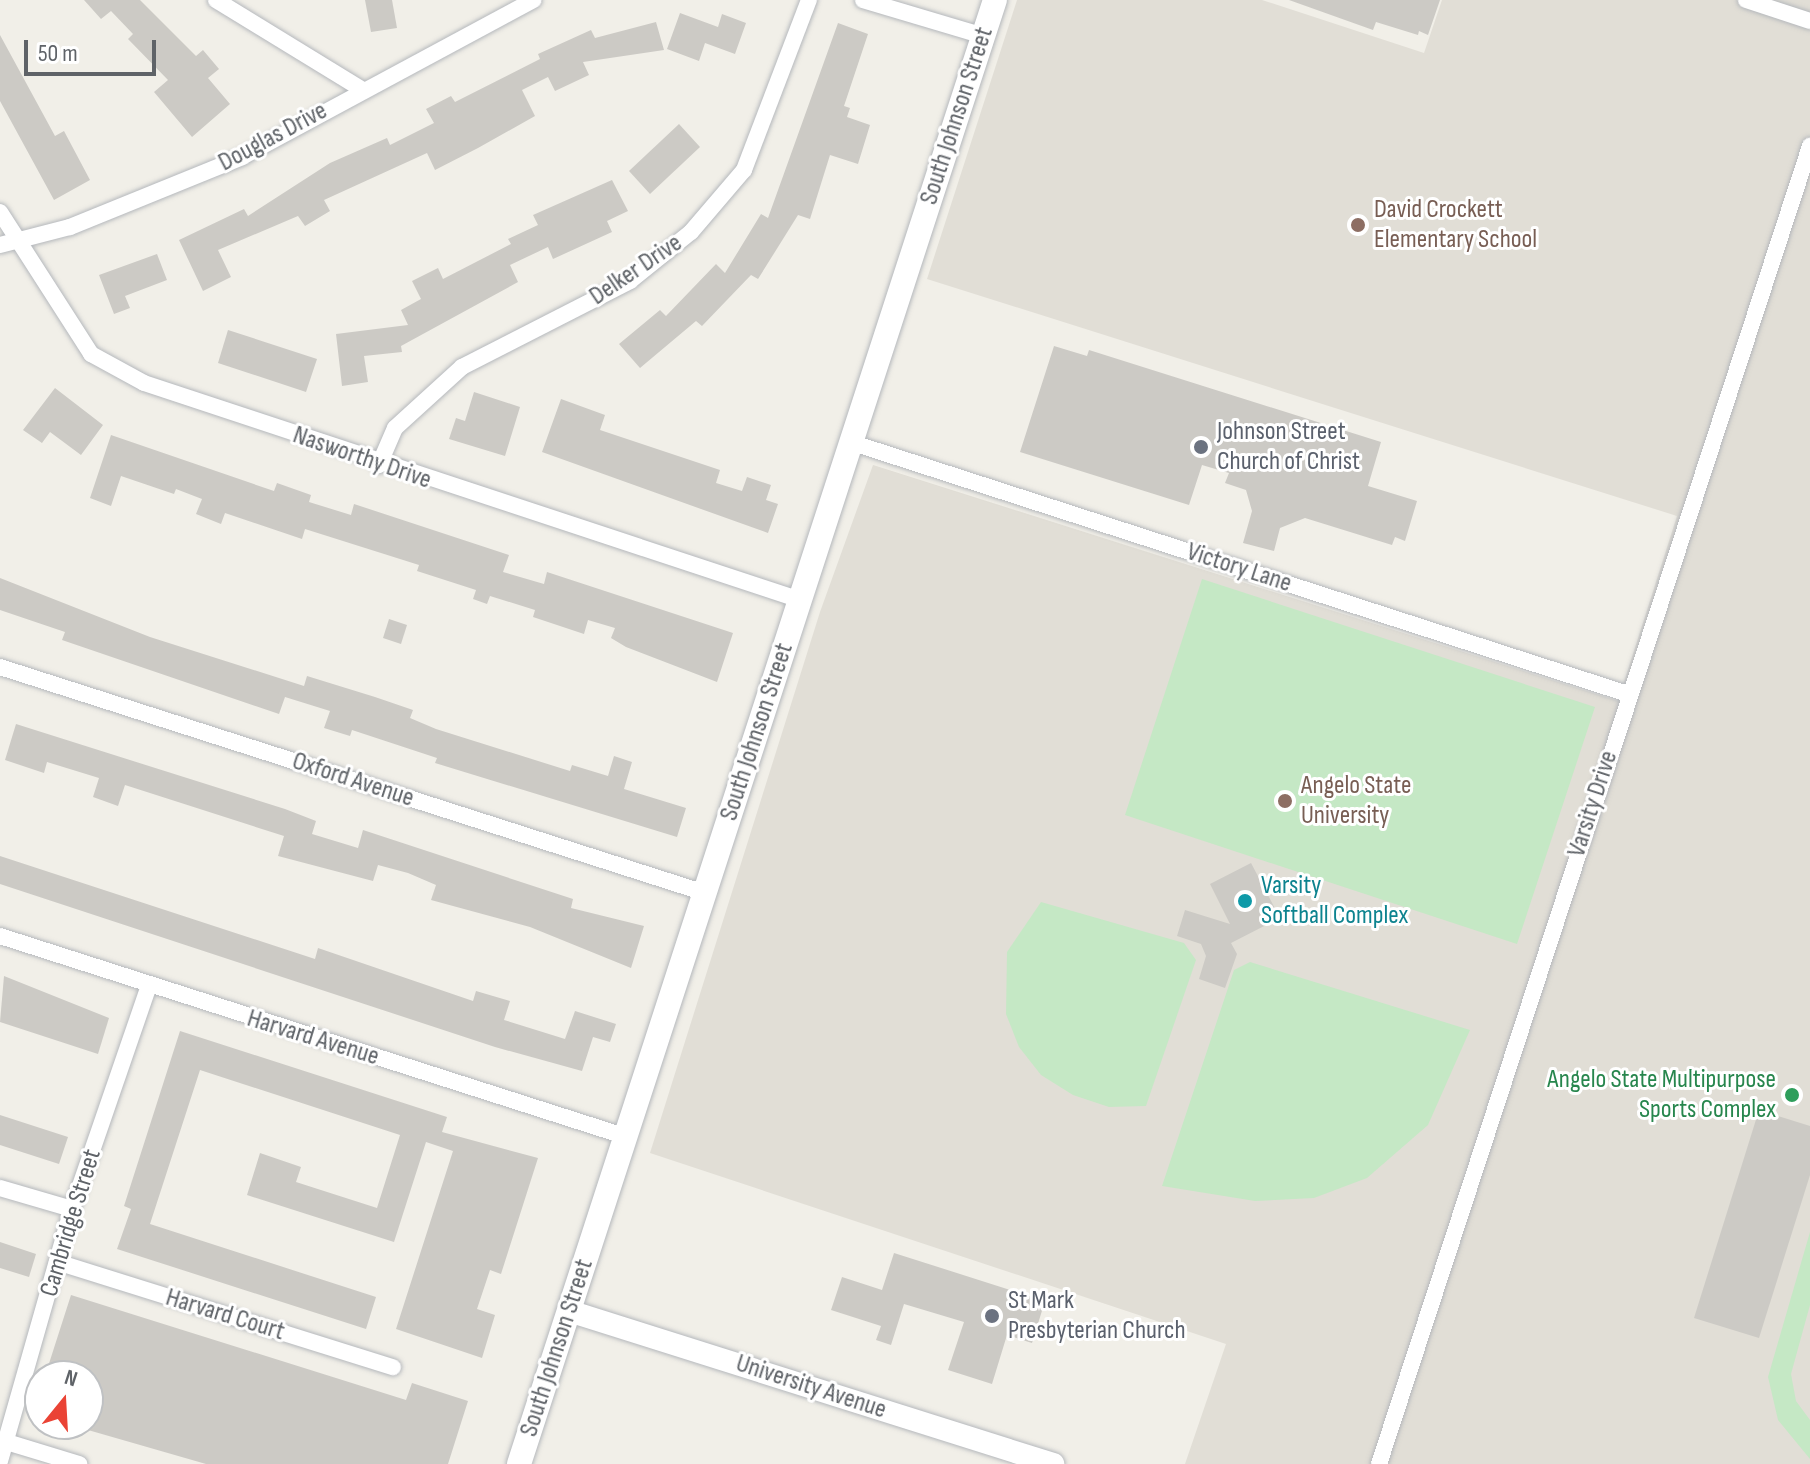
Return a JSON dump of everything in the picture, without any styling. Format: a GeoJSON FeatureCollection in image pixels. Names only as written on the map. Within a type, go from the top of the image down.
{"type":"FeatureCollection","features":[{"type":"Feature","properties":{"kind":"main road","name":"South Johnson Street"},"geometry":{"type":"LineString","coordinates":[[519,1464],[995,0]]}},
{"type":"Feature","properties":{"kind":"street"},"geometry":{"type":"LineString","coordinates":[[216,0],[361,89]]}},
{"type":"Feature","properties":{"kind":"street","name":"Douglas Drive"},"geometry":{"type":"LineString","coordinates":[[8,242],[70,227],[229,162],[533,0]]}},
{"type":"Feature","properties":{"kind":"street","name":"Delker Drive"},"geometry":{"type":"LineString","coordinates":[[379,465],[395,428],[462,367],[630,281],[691,232],[744,170],[809,0]]}},
{"type":"Feature","properties":{"kind":"street"},"geometry":{"type":"LineString","coordinates":[[863,0],[984,36]]}},
{"type":"Feature","properties":{"kind":"street"},"geometry":{"type":"LineString","coordinates":[[1746,0],[1810,21]]}},
{"type":"Feature","properties":{"kind":"street","name":"Varsity Drive"},"geometry":{"type":"LineString","coordinates":[[1379,1464],[1628,694],[1810,146]]}},
{"type":"Feature","properties":{"kind":"street","name":"Nasworthy Drive"},"geometry":{"type":"LineString","coordinates":[[0,212],[8,242],[91,354],[144,383],[379,465],[800,600]]}},
{"type":"Feature","properties":{"kind":"street","name":"Victory Lane"},"geometry":{"type":"LineString","coordinates":[[850,442],[1628,694]]}},
{"type":"Feature","properties":{"kind":"street","name":"Oxford Avenue"},"geometry":{"type":"LineString","coordinates":[[0,667],[705,893]]}},
{"type":"Feature","properties":{"kind":"street","name":"Harvard Avenue"},"geometry":{"type":"LineString","coordinates":[[0,936],[627,1137]]}},
{"type":"Feature","properties":{"kind":"street","name":"Cambridge Street"},"geometry":{"type":"LineString","coordinates":[[0,1461],[3,1441],[72,1209],[149,986]]}},
{"type":"Feature","properties":{"kind":"street"},"geometry":{"type":"LineString","coordinates":[[0,1188],[72,1209]]}},
{"type":"Feature","properties":{"kind":"street","name":"Harvard Court"},"geometry":{"type":"LineString","coordinates":[[57,1262],[393,1367]]}},
{"type":"Feature","properties":{"kind":"street","name":"University Avenue"},"geometry":{"type":"LineString","coordinates":[[569,1311],[1053,1464]]}},
{"type":"Feature","properties":{"kind":"street"},"geometry":{"type":"LineString","coordinates":[[3,1441],[79,1464]]}},
{"type":"Feature","properties":{"kind":"shaded area","name":"Angelo State University"},"geometry":{"type":"Polygon","coordinates":[[[1017,0],[1262,0],[1424,53],[1442,0],[1810,0],[1810,1464],[1185,1464],[1226,1344],[650,1153],[820,612],[873,465],[1618,701],[1677,516],[927,279],[1017,0]]]}},
{"type":"Feature","properties":{"kind":"green space"},"geometry":{"type":"Polygon","coordinates":[[[1202,579],[1595,707],[1517,944],[1125,815],[1202,579]]]}},
{"type":"Feature","properties":{"kind":"green space"},"geometry":{"type":"Polygon","coordinates":[[[1041,902],[1184,943],[1196,960],[1146,1106],[1109,1107],[1073,1095],[1041,1075],[1019,1047],[1006,1014],[1007,952],[1041,902]]]}},
{"type":"Feature","properties":{"kind":"green space"},"geometry":{"type":"Polygon","coordinates":[[[1250,962],[1470,1030],[1428,1125],[1367,1178],[1314,1198],[1255,1201],[1162,1186],[1234,970],[1250,962]]]}},
{"type":"Feature","properties":{"kind":"green space"},"geometry":{"type":"Polygon","coordinates":[[[1810,1232],[1810,1305],[1791,1374],[1796,1401],[1810,1420],[1810,1459],[1778,1420],[1768,1377],[1810,1232]]]}},
{"type":"Feature","properties":{"kind":"building"},"geometry":{"type":"Polygon","coordinates":[[[84,0],[140,0],[196,56],[203,50],[219,69],[208,78],[230,104],[192,137],[154,92],[168,80],[128,39],[133,34],[111,11],[101,19],[84,0]]]}},
{"type":"Feature","properties":{"kind":"building"},"geometry":{"type":"Polygon","coordinates":[[[365,0],[392,0],[397,28],[371,32],[365,0]]]}},
{"type":"Feature","properties":{"kind":"building"},"geometry":{"type":"Polygon","coordinates":[[[1289,0],[1440,0],[1428,35],[1419,31],[1418,35],[1376,22],[1373,30],[1289,0]]]}},
{"type":"Feature","properties":{"kind":"building"},"geometry":{"type":"Polygon","coordinates":[[[680,13],[718,27],[722,14],[746,23],[735,54],[705,43],[699,61],[667,49],[680,13]]]}},
{"type":"Feature","properties":{"kind":"building"},"geometry":{"type":"Polygon","coordinates":[[[656,22],[664,50],[583,62],[589,75],[555,91],[548,77],[522,90],[535,116],[435,170],[427,153],[324,200],[330,211],[305,226],[298,216],[218,250],[231,277],[203,291],[179,240],[244,209],[248,216],[330,163],[387,138],[390,145],[434,123],[426,109],[451,96],[455,102],[540,59],[538,54],[591,30],[595,38],[656,22]]]}},
{"type":"Feature","properties":{"kind":"building"},"geometry":{"type":"Polygon","coordinates":[[[838,23],[868,34],[844,106],[850,108],[847,117],[870,125],[858,164],[830,155],[810,219],[798,215],[758,279],[751,275],[702,326],[696,321],[640,368],[619,344],[660,310],[666,316],[716,264],[725,273],[761,214],[768,218],[838,23]]]}},
{"type":"Feature","properties":{"kind":"building"},"geometry":{"type":"Polygon","coordinates":[[[0,35],[55,136],[64,131],[90,180],[54,200],[0,101],[0,35]]]}},
{"type":"Feature","properties":{"kind":"building"},"geometry":{"type":"Polygon","coordinates":[[[679,124],[700,147],[650,194],[629,171],[679,124]]]}},
{"type":"Feature","properties":{"kind":"building"},"geometry":{"type":"Polygon","coordinates":[[[612,180],[628,211],[607,221],[612,232],[553,259],[548,247],[510,265],[518,282],[401,346],[402,352],[364,356],[368,382],[342,386],[336,334],[408,325],[401,310],[421,299],[412,281],[438,268],[443,279],[511,244],[508,239],[538,225],[533,215],[612,180]]]}},
{"type":"Feature","properties":{"kind":"building"},"geometry":{"type":"Polygon","coordinates":[[[157,254],[167,280],[125,296],[130,308],[114,314],[99,275],[157,254]]]}},
{"type":"Feature","properties":{"kind":"building"},"geometry":{"type":"Polygon","coordinates":[[[228,330],[317,359],[306,392],[218,363],[228,330]]]}},
{"type":"Feature","properties":{"kind":"building","name":"Johnson Street Church of Christ"},"geometry":{"type":"Polygon","coordinates":[[[1054,346],[1087,356],[1089,350],[1381,442],[1368,486],[1417,501],[1405,541],[1395,537],[1392,545],[1305,518],[1280,528],[1274,551],[1243,543],[1252,511],[1246,490],[1225,483],[1229,473],[1202,465],[1189,505],[1020,452],[1054,346]]]}},
{"type":"Feature","properties":{"kind":"building"},"geometry":{"type":"Polygon","coordinates":[[[55,388],[103,425],[81,455],[50,432],[42,443],[23,430],[55,388]]]}},
{"type":"Feature","properties":{"kind":"building"},"geometry":{"type":"Polygon","coordinates":[[[474,392],[520,407],[505,456],[449,439],[456,418],[465,421],[474,392]]]}},
{"type":"Feature","properties":{"kind":"building"},"geometry":{"type":"Polygon","coordinates":[[[561,399],[605,415],[600,430],[720,470],[716,483],[742,491],[747,477],[771,485],[766,500],[778,504],[768,533],[542,452],[561,399]]]}},
{"type":"Feature","properties":{"kind":"building"},"geometry":{"type":"Polygon","coordinates":[[[111,435],[274,491],[277,483],[311,495],[309,502],[351,515],[354,504],[509,555],[503,572],[544,584],[547,572],[733,633],[717,682],[626,647],[611,638],[615,628],[588,620],[584,634],[533,617],[535,610],[490,596],[487,604],[473,599],[476,590],[417,571],[419,565],[305,529],[302,539],[225,513],[221,524],[196,514],[202,499],[176,489],[174,494],[121,476],[111,506],[90,498],[111,435]]]}},
{"type":"Feature","properties":{"kind":"building"},"geometry":{"type":"Polygon","coordinates":[[[0,578],[150,637],[304,686],[307,676],[375,697],[413,710],[410,718],[436,729],[570,771],[572,765],[608,776],[614,756],[632,762],[624,789],[686,808],[677,837],[435,763],[437,758],[352,730],[350,736],[324,728],[330,711],[285,697],[279,714],[62,640],[65,632],[0,610],[0,578]]]}},
{"type":"Feature","properties":{"kind":"building"},"geometry":{"type":"Polygon","coordinates":[[[389,619],[407,625],[401,644],[383,638],[389,619]]]}},
{"type":"Feature","properties":{"kind":"building"},"geometry":{"type":"Polygon","coordinates":[[[16,724],[285,809],[316,821],[312,834],[358,848],[363,830],[573,899],[571,908],[644,926],[631,968],[530,927],[431,900],[436,885],[408,873],[378,865],[373,881],[278,856],[284,836],[125,785],[118,806],[93,797],[99,778],[47,762],[44,773],[5,760],[16,724]]]}},
{"type":"Feature","properties":{"kind":"building"},"geometry":{"type":"Polygon","coordinates":[[[0,856],[315,959],[318,948],[473,1001],[476,991],[510,1001],[504,1020],[565,1039],[575,1011],[616,1024],[610,1042],[593,1037],[582,1071],[495,1047],[0,884],[0,856]]]}},
{"type":"Feature","properties":{"kind":"building"},"geometry":{"type":"Polygon","coordinates":[[[1251,863],[1280,918],[1231,943],[1237,954],[1225,988],[1199,979],[1206,956],[1201,944],[1177,936],[1185,910],[1230,924],[1210,884],[1251,863]]]}},
{"type":"Feature","properties":{"kind":"building"},"geometry":{"type":"Polygon","coordinates":[[[4,976],[109,1018],[98,1054],[0,1022],[4,976]]]}},
{"type":"Feature","properties":{"kind":"building"},"geometry":{"type":"Polygon","coordinates":[[[180,1031],[447,1117],[442,1132],[538,1158],[501,1274],[490,1270],[477,1309],[495,1315],[482,1358],[396,1329],[453,1151],[426,1142],[394,1242],[247,1195],[260,1153],[301,1167],[296,1182],[377,1208],[400,1135],[200,1070],[150,1224],[376,1297],[366,1329],[117,1249],[131,1209],[124,1206],[180,1031]]]}},
{"type":"Feature","properties":{"kind":"building"},"geometry":{"type":"Polygon","coordinates":[[[1759,1110],[1810,1126],[1810,1175],[1759,1338],[1694,1318],[1759,1110]]]}},
{"type":"Feature","properties":{"kind":"building"},"geometry":{"type":"Polygon","coordinates":[[[0,1115],[68,1137],[59,1164],[0,1145],[0,1115]]]}},
{"type":"Feature","properties":{"kind":"building"},"geometry":{"type":"Polygon","coordinates":[[[0,1242],[36,1254],[29,1277],[0,1268],[0,1242]]]}},
{"type":"Feature","properties":{"kind":"building","name":"St Mark Presbyterian Church"},"geometry":{"type":"Polygon","coordinates":[[[894,1253],[1045,1301],[1032,1343],[1007,1335],[992,1384],[948,1370],[964,1322],[904,1304],[891,1345],[876,1340],[881,1326],[831,1310],[842,1277],[882,1290],[894,1253]]]}},
{"type":"Feature","properties":{"kind":"building"},"geometry":{"type":"Polygon","coordinates":[[[71,1295],[406,1400],[412,1383],[468,1401],[448,1464],[206,1464],[104,1435],[104,1360],[50,1360],[71,1295]]]}},
{"type":"Feature","properties":{"kind":"place","name":"David Crockett Elementary School"},"geometry":{"type":"Point","coordinates":[1358,225]}},
{"type":"Feature","properties":{"kind":"place","name":"Johnson Street Church of Christ"},"geometry":{"type":"Point","coordinates":[1201,447]}},
{"type":"Feature","properties":{"kind":"place","name":"Angelo State University"},"geometry":{"type":"Point","coordinates":[1285,801]}},
{"type":"Feature","properties":{"kind":"place","name":"Varsity Softball Complex"},"geometry":{"type":"Point","coordinates":[1245,901]}},
{"type":"Feature","properties":{"kind":"place","name":"Angelo State Multipurpose Sports Complex"},"geometry":{"type":"Point","coordinates":[1792,1095]}},
{"type":"Feature","properties":{"kind":"place","name":"St Mark Presbyterian Church"},"geometry":{"type":"Point","coordinates":[992,1316]}}]}
